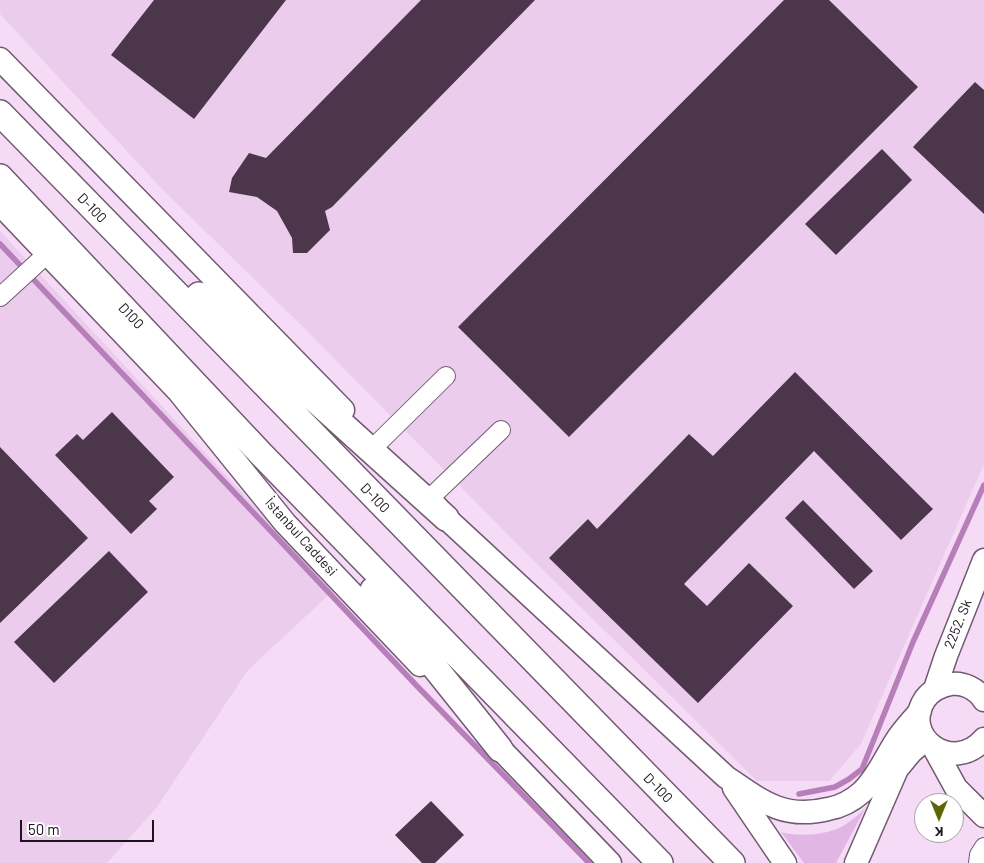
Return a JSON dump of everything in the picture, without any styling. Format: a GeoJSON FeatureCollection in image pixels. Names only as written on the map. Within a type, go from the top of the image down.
{"type":"FeatureCollection","features":[{"type":"Feature","properties":{"kind":"highway"},"geometry":{"type":"LineString","coordinates":[[0,113],[18,133],[446,518]]}},
{"type":"Feature","properties":{"kind":"highway","name":"D-100"},"geometry":{"type":"LineString","coordinates":[[18,133],[732,863]]}},
{"type":"Feature","properties":{"kind":"highway","name":"D100"},"geometry":{"type":"LineString","coordinates":[[0,177],[262,455]]}},
{"type":"Feature","properties":{"kind":"highway"},"geometry":{"type":"LineString","coordinates":[[262,455],[392,612],[500,749]]}},
{"type":"Feature","properties":{"kind":"highway"},"geometry":{"type":"LineString","coordinates":[[262,455],[660,863]]}},
{"type":"Feature","properties":{"kind":"main road"},"geometry":{"type":"LineString","coordinates":[[0,59],[241,308],[377,444],[446,518],[726,777],[785,863]]}},
{"type":"Feature","properties":{"kind":"main road","name":"İstanbul Caddesi"},"geometry":{"type":"LineString","coordinates":[[0,204],[42,259],[179,392],[285,523],[610,863]]}},
{"type":"Feature","properties":{"kind":"main road","name":"2252. Sk"},"geometry":{"type":"LineString","coordinates":[[726,777],[759,800],[789,812],[814,812],[834,808],[862,792],[876,774],[896,740],[935,689],[984,560]]}},
{"type":"Feature","properties":{"kind":"main road"},"geometry":{"type":"LineString","coordinates":[[935,689],[945,685],[965,685],[974,690],[984,700]]}},
{"type":"Feature","properties":{"kind":"main road"},"geometry":{"type":"LineString","coordinates":[[920,711],[921,731],[956,788],[984,816]]}},
{"type":"Feature","properties":{"kind":"main road"},"geometry":{"type":"LineString","coordinates":[[929,744],[944,753],[956,755],[968,752],[978,746],[984,739]]}},
{"type":"Feature","properties":{"kind":"main road"},"geometry":{"type":"LineString","coordinates":[[856,863],[898,769],[911,752],[929,744]]}},
{"type":"Feature","properties":{"kind":"lane"},"geometry":{"type":"LineString","coordinates":[[0,297],[42,259]]}},
{"type":"Feature","properties":{"kind":"lane"},"geometry":{"type":"LineString","coordinates":[[377,444],[446,376]]}},
{"type":"Feature","properties":{"kind":"lane"},"geometry":{"type":"LineString","coordinates":[[429,499],[501,430]]}},
{"type":"Feature","properties":{"kind":"lane"},"geometry":{"type":"LineString","coordinates":[[978,863],[979,854],[984,847]]}},
{"type":"Feature","properties":{"kind":"shaded area"},"geometry":{"type":"Polygon","coordinates":[[[0,0],[984,0],[984,464],[861,744],[829,781],[757,781],[532,559],[303,327],[161,188],[0,14],[0,0]]]}},
{"type":"Feature","properties":{"kind":"shaded area"},"geometry":{"type":"Polygon","coordinates":[[[0,231],[333,591],[248,670],[157,807],[107,863],[0,863],[0,231]]]}},
{"type":"Feature","properties":{"kind":"shaded area"},"geometry":{"type":"Polygon","coordinates":[[[865,809],[836,863],[804,863],[781,832],[804,835],[837,829],[865,809]]]}},
{"type":"Feature","properties":{"kind":"building"},"geometry":{"type":"Polygon","coordinates":[[[154,0],[286,0],[194,119],[111,55],[154,0]]]}},
{"type":"Feature","properties":{"kind":"building"},"geometry":{"type":"Polygon","coordinates":[[[421,0],[535,0],[332,207],[325,211],[330,230],[307,253],[293,253],[292,238],[277,211],[257,197],[229,192],[232,178],[249,153],[266,158],[421,0]]]}},
{"type":"Feature","properties":{"kind":"building"},"geometry":{"type":"Polygon","coordinates":[[[784,0],[829,0],[918,87],[569,437],[458,327],[784,0]]]}},
{"type":"Feature","properties":{"kind":"building"},"geometry":{"type":"Polygon","coordinates":[[[975,82],[984,90],[984,214],[913,147],[975,82]]]}},
{"type":"Feature","properties":{"kind":"building"},"geometry":{"type":"Polygon","coordinates":[[[882,149],[912,180],[836,255],[805,224],[882,149]]]}},
{"type":"Feature","properties":{"kind":"building"},"geometry":{"type":"Polygon","coordinates":[[[795,372],[933,509],[901,540],[814,451],[684,584],[707,606],[749,563],[793,606],[698,703],[549,558],[588,519],[597,529],[689,434],[713,456],[795,372]]]}},
{"type":"Feature","properties":{"kind":"building"},"geometry":{"type":"Polygon","coordinates":[[[112,412],[174,477],[149,501],[157,509],[131,534],[55,455],[77,434],[83,440],[112,412]]]}},
{"type":"Feature","properties":{"kind":"building"},"geometry":{"type":"Polygon","coordinates":[[[0,447],[88,538],[0,623],[0,447]]]}},
{"type":"Feature","properties":{"kind":"building"},"geometry":{"type":"Polygon","coordinates":[[[803,500],[873,571],[854,589],[785,518],[803,500]]]}},
{"type":"Feature","properties":{"kind":"building"},"geometry":{"type":"Polygon","coordinates":[[[109,551],[148,592],[54,683],[14,642],[109,551]]]}},
{"type":"Feature","properties":{"kind":"building"},"geometry":{"type":"Polygon","coordinates":[[[431,801],[464,835],[435,863],[422,863],[395,835],[431,801]]]}},
{"type":"Feature","properties":{"kind":"waterway"},"geometry":{"type":"LineString","coordinates":[[0,244],[416,685],[589,863]]}},
{"type":"Feature","properties":{"kind":"waterway"},"geometry":{"type":"LineString","coordinates":[[799,794],[835,787],[862,769],[913,642],[984,485]]}}]}
